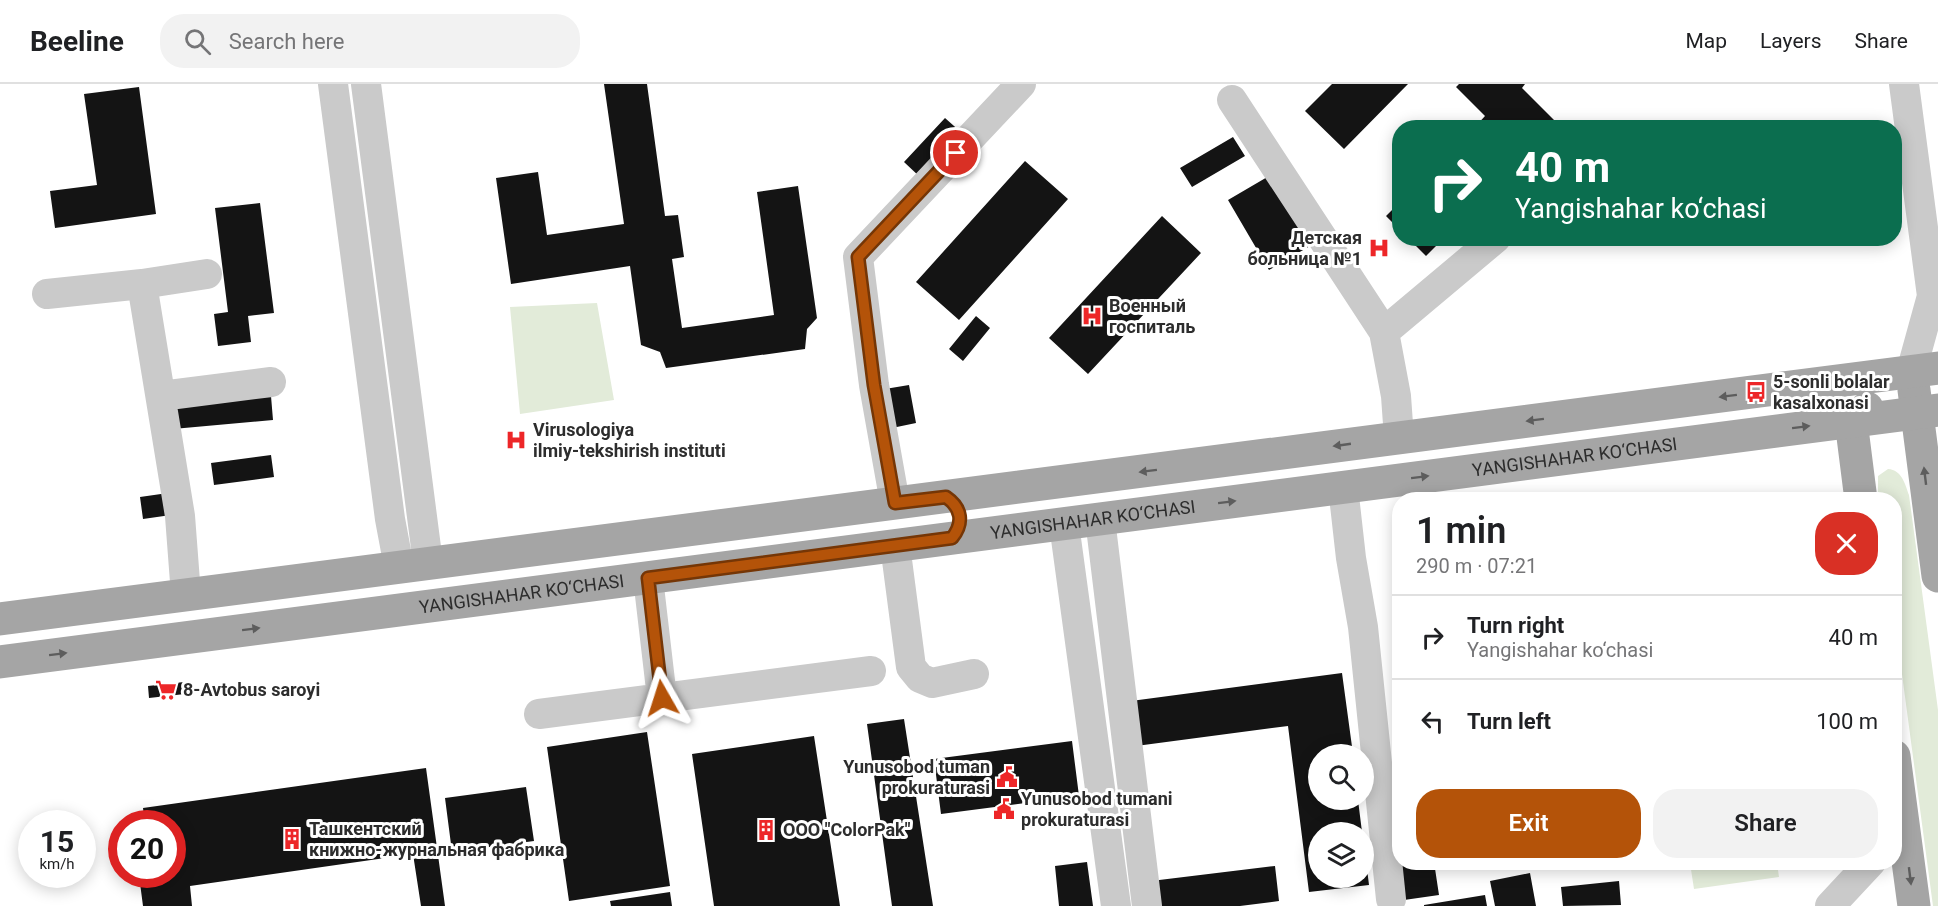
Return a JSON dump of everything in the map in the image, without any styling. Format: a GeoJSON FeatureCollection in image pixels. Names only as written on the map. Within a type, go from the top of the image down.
{"type":"FeatureCollection","features":[{"type":"Feature","properties":{"kind":"main road"},"geometry":{"type":"LineString","coordinates":[[1925,370],[1938,576]]}},
{"type":"Feature","properties":{"kind":"main road"},"geometry":{"type":"LineString","coordinates":[[1860,492],[1851,421],[1925,370]]}},
{"type":"Feature","properties":{"kind":"main road"},"geometry":{"type":"LineString","coordinates":[[0,619],[1925,370]]}},
{"type":"Feature","properties":{"kind":"main road","name":"YANGISHAHAR KO‘CHASI"},"geometry":{"type":"LineString","coordinates":[[0,662],[1927,411]]}},
{"type":"Feature","properties":{"kind":"main road"},"geometry":{"type":"LineString","coordinates":[[946,497],[956,505],[960,517],[959,527],[952,538]]}},
{"type":"Feature","properties":{"kind":"main road"},"geometry":{"type":"LineString","coordinates":[[406,609],[414,565]]}},
{"type":"Feature","properties":{"kind":"main road"},"geometry":{"type":"LineString","coordinates":[[1902,848],[1914,906]]}},
{"type":"Feature","properties":{"kind":"street"},"geometry":{"type":"LineString","coordinates":[[333,84],[389,508],[414,565]]}},
{"type":"Feature","properties":{"kind":"street"},"geometry":{"type":"LineString","coordinates":[[366,84],[414,565]]}},
{"type":"Feature","properties":{"kind":"street"},"geometry":{"type":"LineString","coordinates":[[895,503],[874,385],[858,257],[1021,84]]}},
{"type":"Feature","properties":{"kind":"street"},"geometry":{"type":"LineString","coordinates":[[1904,84],[1928,187],[1935,300],[1925,370]]}},
{"type":"Feature","properties":{"kind":"street"},"geometry":{"type":"LineString","coordinates":[[1232,100],[1384,332],[1396,396],[1399,438]]}},
{"type":"Feature","properties":{"kind":"street"},"geometry":{"type":"LineString","coordinates":[[1384,332],[1486,246]]}},
{"type":"Feature","properties":{"kind":"street"},"geometry":{"type":"LineString","coordinates":[[47,294],[142,284],[207,274]]}},
{"type":"Feature","properties":{"kind":"street"},"geometry":{"type":"LineString","coordinates":[[142,284],[180,516],[186,595]]}},
{"type":"Feature","properties":{"kind":"street"},"geometry":{"type":"LineString","coordinates":[[161,396],[271,382]]}},
{"type":"Feature","properties":{"kind":"street"},"geometry":{"type":"LineString","coordinates":[[1343,487],[1351,558],[1363,627],[1391,899]]}},
{"type":"Feature","properties":{"kind":"street"},"geometry":{"type":"LineString","coordinates":[[1101,519],[1147,906]]}},
{"type":"Feature","properties":{"kind":"street"},"geometry":{"type":"LineString","coordinates":[[1064,524],[1116,906]]}},
{"type":"Feature","properties":{"kind":"street"},"geometry":{"type":"LineString","coordinates":[[895,546],[911,667],[920,678],[932,682],[974,674]]}},
{"type":"Feature","properties":{"kind":"street"},"geometry":{"type":"LineString","coordinates":[[648,578],[662,698]]}},
{"type":"Feature","properties":{"kind":"street"},"geometry":{"type":"LineString","coordinates":[[538,714],[871,671]]}},
{"type":"Feature","properties":{"kind":"street"},"geometry":{"type":"LineString","coordinates":[[1830,906],[1864,870]]}},
{"type":"Feature","properties":{"kind":"green space"},"geometry":{"type":"Polygon","coordinates":[[[597,303],[614,400],[520,414],[510,307],[597,303]]]}},
{"type":"Feature","properties":{"kind":"green space"},"geometry":{"type":"Polygon","coordinates":[[[1888,469],[1897,472],[1909,495],[1938,710],[1938,906],[1933,906],[1902,674],[1902,492],[1878,492],[1878,476],[1888,469]]]}},
{"type":"Feature","properties":{"kind":"green space"},"geometry":{"type":"Polygon","coordinates":[[[1691,870],[1778,870],[1779,877],[1694,889],[1691,870]]]}},
{"type":"Feature","properties":{"kind":"building"},"geometry":{"type":"Polygon","coordinates":[[[604,84],[647,84],[665,216],[678,215],[684,257],[672,259],[682,328],[774,315],[757,192],[798,186],[817,318],[807,329],[805,349],[666,368],[660,352],[641,345],[630,266],[511,284],[496,178],[538,172],[547,235],[624,224],[604,84]]]}},
{"type":"Feature","properties":{"kind":"building"},"geometry":{"type":"Polygon","coordinates":[[[1332,84],[1408,84],[1344,149],[1305,111],[1332,84]]]}},
{"type":"Feature","properties":{"kind":"building"},"geometry":{"type":"Polygon","coordinates":[[[1459,84],[1525,84],[1522,88],[1554,120],[1481,120],[1485,116],[1456,87],[1459,84]]]}},
{"type":"Feature","properties":{"kind":"building"},"geometry":{"type":"Polygon","coordinates":[[[139,87],[156,214],[55,228],[50,191],[97,185],[84,94],[139,87]]]}},
{"type":"Feature","properties":{"kind":"building"},"geometry":{"type":"Polygon","coordinates":[[[945,118],[963,134],[921,178],[904,162],[945,118]]]}},
{"type":"Feature","properties":{"kind":"building"},"geometry":{"type":"Polygon","coordinates":[[[1233,137],[1245,156],[1192,187],[1180,168],[1233,137]]]}},
{"type":"Feature","properties":{"kind":"building"},"geometry":{"type":"Polygon","coordinates":[[[1025,161],[1068,199],[959,320],[916,282],[1025,161]]]}},
{"type":"Feature","properties":{"kind":"building"},"geometry":{"type":"Polygon","coordinates":[[[1269,176],[1310,246],[1269,270],[1228,200],[1269,176]]]}},
{"type":"Feature","properties":{"kind":"building"},"geometry":{"type":"Polygon","coordinates":[[[260,203],[274,313],[248,316],[251,342],[218,346],[214,314],[228,312],[215,208],[260,203]]]}},
{"type":"Feature","properties":{"kind":"building"},"geometry":{"type":"Polygon","coordinates":[[[1392,210],[1392,222],[1386,216],[1392,210]]]}},
{"type":"Feature","properties":{"kind":"building"},"geometry":{"type":"Polygon","coordinates":[[[1162,216],[1201,253],[1088,374],[1049,338],[1162,216]]]}},
{"type":"Feature","properties":{"kind":"building"},"geometry":{"type":"Polygon","coordinates":[[[1416,246],[1436,246],[1426,256],[1416,246]]]}},
{"type":"Feature","properties":{"kind":"building"},"geometry":{"type":"Polygon","coordinates":[[[976,316],[990,328],[963,361],[949,349],[976,316]]]}},
{"type":"Feature","properties":{"kind":"building"},"geometry":{"type":"Polygon","coordinates":[[[909,385],[916,423],[892,428],[885,389],[909,385]]]}},
{"type":"Feature","properties":{"kind":"building"},"geometry":{"type":"Polygon","coordinates":[[[271,396],[273,420],[173,429],[171,405],[271,396]]]}},
{"type":"Feature","properties":{"kind":"building"},"geometry":{"type":"Polygon","coordinates":[[[271,455],[274,477],[214,485],[211,463],[271,455]]]}},
{"type":"Feature","properties":{"kind":"building"},"geometry":{"type":"Polygon","coordinates":[[[168,493],[171,515],[143,519],[140,497],[168,493]]]}},
{"type":"Feature","properties":{"kind":"building"},"geometry":{"type":"Polygon","coordinates":[[[1342,673],[1352,744],[1308,744],[1308,810],[1359,810],[1361,822],[1308,822],[1308,884],[1288,726],[1136,746],[1131,701],[1342,673]]]}},
{"type":"Feature","properties":{"kind":"building","name":"8-Avtobus saroyi"},"geometry":{"type":"Polygon","coordinates":[[[184,682],[185,694],[149,698],[148,686],[184,682]]]}},
{"type":"Feature","properties":{"kind":"building"},"geometry":{"type":"Polygon","coordinates":[[[904,719],[933,906],[892,906],[867,724],[904,719]]]}},
{"type":"Feature","properties":{"kind":"building"},"geometry":{"type":"Polygon","coordinates":[[[647,732],[670,886],[569,901],[547,747],[647,732]]]}},
{"type":"Feature","properties":{"kind":"building","name":"OOO \"ColorPak\""},"geometry":{"type":"Polygon","coordinates":[[[814,736],[840,906],[714,906],[692,754],[814,736]]]}},
{"type":"Feature","properties":{"kind":"building","name":"Yunusobod tuman prokuraturasi"},"geometry":{"type":"Polygon","coordinates":[[[1072,741],[1079,796],[941,814],[934,759],[1072,741]]]}},
{"type":"Feature","properties":{"kind":"building"},"geometry":{"type":"Polygon","coordinates":[[[1392,766],[1392,814],[1384,768],[1392,766]]]}},
{"type":"Feature","properties":{"kind":"building","name":"Ташкентский книжно-журнальная фабрика"},"geometry":{"type":"Polygon","coordinates":[[[426,768],[445,906],[421,906],[413,854],[190,886],[192,906],[143,906],[141,888],[186,888],[186,810],[143,810],[143,808],[426,768]]]}},
{"type":"Feature","properties":{"kind":"building"},"geometry":{"type":"Polygon","coordinates":[[[526,787],[534,841],[452,852],[445,798],[526,787]]]}},
{"type":"Feature","properties":{"kind":"building"},"geometry":{"type":"Polygon","coordinates":[[[1087,862],[1093,906],[1059,906],[1055,866],[1087,862]]]}},
{"type":"Feature","properties":{"kind":"building"},"geometry":{"type":"Polygon","coordinates":[[[1275,866],[1279,901],[1240,906],[1154,906],[1151,881],[1275,866]]]}},
{"type":"Feature","properties":{"kind":"building"},"geometry":{"type":"Polygon","coordinates":[[[1400,870],[1435,870],[1439,895],[1404,900],[1400,870]]]}},
{"type":"Feature","properties":{"kind":"building"},"geometry":{"type":"Polygon","coordinates":[[[1530,873],[1536,906],[1495,906],[1490,881],[1530,873]]]}},
{"type":"Feature","properties":{"kind":"building"},"geometry":{"type":"Polygon","coordinates":[[[1619,881],[1621,905],[1563,906],[1561,887],[1619,881]]]}},
{"type":"Feature","properties":{"kind":"building"},"geometry":{"type":"Polygon","coordinates":[[[1308,888],[1343,888],[1309,892],[1308,888]]]}},
{"type":"Feature","properties":{"kind":"building"},"geometry":{"type":"Polygon","coordinates":[[[670,892],[672,906],[611,906],[610,901],[670,892]]]}},
{"type":"Feature","properties":{"kind":"building"},"geometry":{"type":"Polygon","coordinates":[[[1485,895],[1487,906],[1424,906],[1424,905],[1485,895]]]}},
{"type":"Feature","properties":{"kind":"place","name":"Детская больница №1"},"geometry":{"type":"Point","coordinates":[1379,248]}},
{"type":"Feature","properties":{"kind":"place","name":"Военный госпиталь"},"geometry":{"type":"Point","coordinates":[1092,316]}},
{"type":"Feature","properties":{"kind":"place","name":"5-sonli bolalar kasalxonasi"},"geometry":{"type":"Point","coordinates":[1756,392]}},
{"type":"Feature","properties":{"kind":"place","name":"Virusologiya ilmiy-tekshirish instituti"},"geometry":{"type":"Point","coordinates":[516,440]}},
{"type":"Feature","properties":{"kind":"place","name":"8-Avtobus saroyi"},"geometry":{"type":"Point","coordinates":[166,690]}},
{"type":"Feature","properties":{"kind":"place","name":"Yunusobod tuman prokuraturasi"},"geometry":{"type":"Point","coordinates":[1007,777]}},
{"type":"Feature","properties":{"kind":"place","name":"Yunusobod tumani prokuraturasi"},"geometry":{"type":"Point","coordinates":[1004,809]}},
{"type":"Feature","properties":{"kind":"place","name":"OOO \"ColorPak\""},"geometry":{"type":"Point","coordinates":[766,830]}},
{"type":"Feature","properties":{"kind":"place","name":"Ташкентский книжно-журнальная фабрика"},"geometry":{"type":"Point","coordinates":[292,839]}},
{"type":"Feature","properties":{"kind":"route"},"geometry":{"type":"LineString","coordinates":[[662,698],[648,578],[952,538],[956,533],[960,522],[959,511],[956,505],[946,497],[895,503],[874,385],[858,257],[956,153]]}}]}
